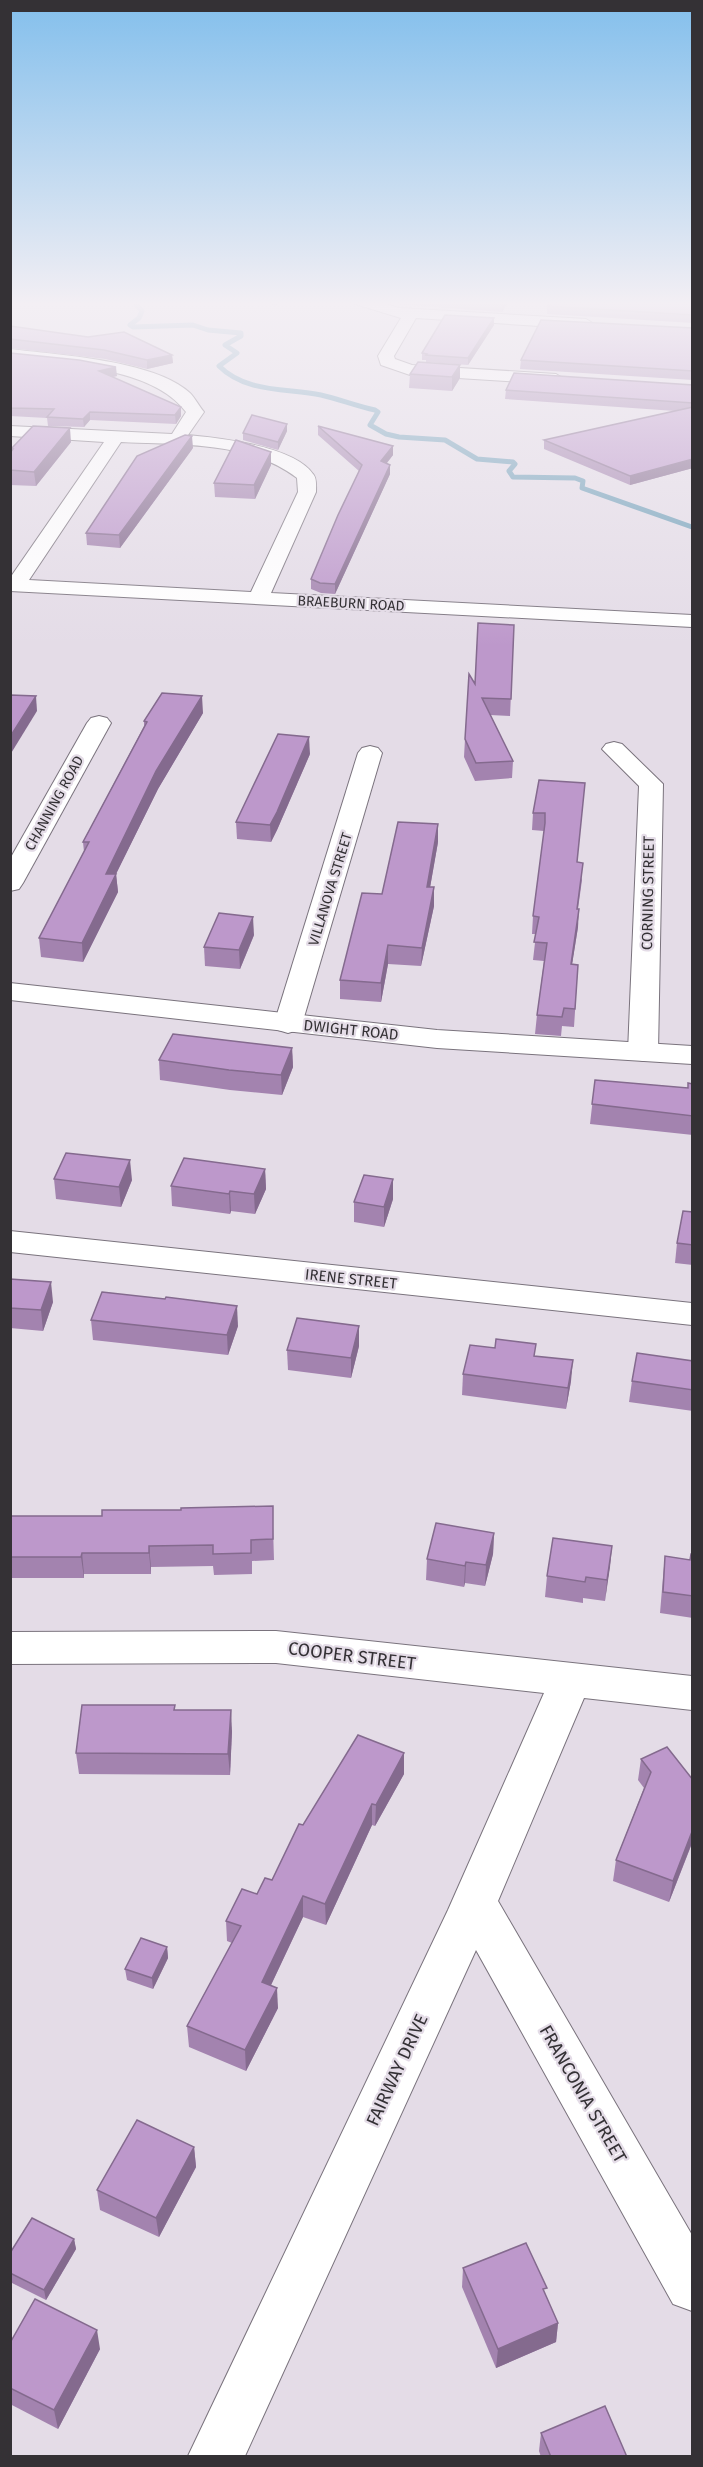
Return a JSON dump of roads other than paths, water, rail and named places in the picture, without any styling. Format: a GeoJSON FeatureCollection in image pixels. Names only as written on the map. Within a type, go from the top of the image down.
{"type":"FeatureCollection","features":[{"type":"Feature","properties":{"kind":"street"},"geometry":{"type":"LineString","coordinates":[[177,439],[192,416]]}},
{"type":"Feature","properties":{"kind":"street"},"geometry":{"type":"LineString","coordinates":[[10,431],[177,439],[222,444],[291,464],[306,476],[307,492],[258,599]]}},
{"type":"Feature","properties":{"kind":"street"},"geometry":{"type":"LineString","coordinates":[[13,585],[116,437]]}},
{"type":"Feature","properties":{"kind":"street","name":"BRAEBURN ROAD"},"geometry":{"type":"LineString","coordinates":[[13,585],[693,621]]}},
{"type":"Feature","properties":{"kind":"street","name":"CHANNING ROAD"},"geometry":{"type":"LineString","coordinates":[[10,883],[99,723]]}},
{"type":"Feature","properties":{"kind":"street","name":"CORNING STREET"},"geometry":{"type":"LineString","coordinates":[[614,749],[651,784],[643,1052]]}},
{"type":"Feature","properties":{"kind":"street","name":"VILLANOVA STREET"},"geometry":{"type":"LineString","coordinates":[[288,1024],[370,753]]}},
{"type":"Feature","properties":{"kind":"street","name":"DWIGHT ROAD"},"geometry":{"type":"LineString","coordinates":[[10,992],[288,1024],[502,1044],[693,1055]]}},
{"type":"Feature","properties":{"kind":"street","name":"IRENE STREET"},"geometry":{"type":"LineString","coordinates":[[10,1241],[693,1314]]}},
{"type":"Feature","properties":{"kind":"street","name":"COOPER STREET"},"geometry":{"type":"LineString","coordinates":[[10,1648],[276,1647],[693,1693]]}},
{"type":"Feature","properties":{"kind":"street","name":"FAIRWAY DRIVE"},"geometry":{"type":"LineString","coordinates":[[216,2457],[474,1902],[570,1681]]}},
{"type":"Feature","properties":{"kind":"street","name":"FRANCONIA STREET"},"geometry":{"type":"LineString","coordinates":[[474,1902],[693,2285]]}},
{"type":"Feature","properties":{"kind":"waterway"},"geometry":{"type":"LineString","coordinates":[[375,416],[370,425],[386,434],[445,440],[477,459],[513,462],[515,464],[509,471],[513,477],[575,478],[583,481],[582,488],[692,527]]}}]}
